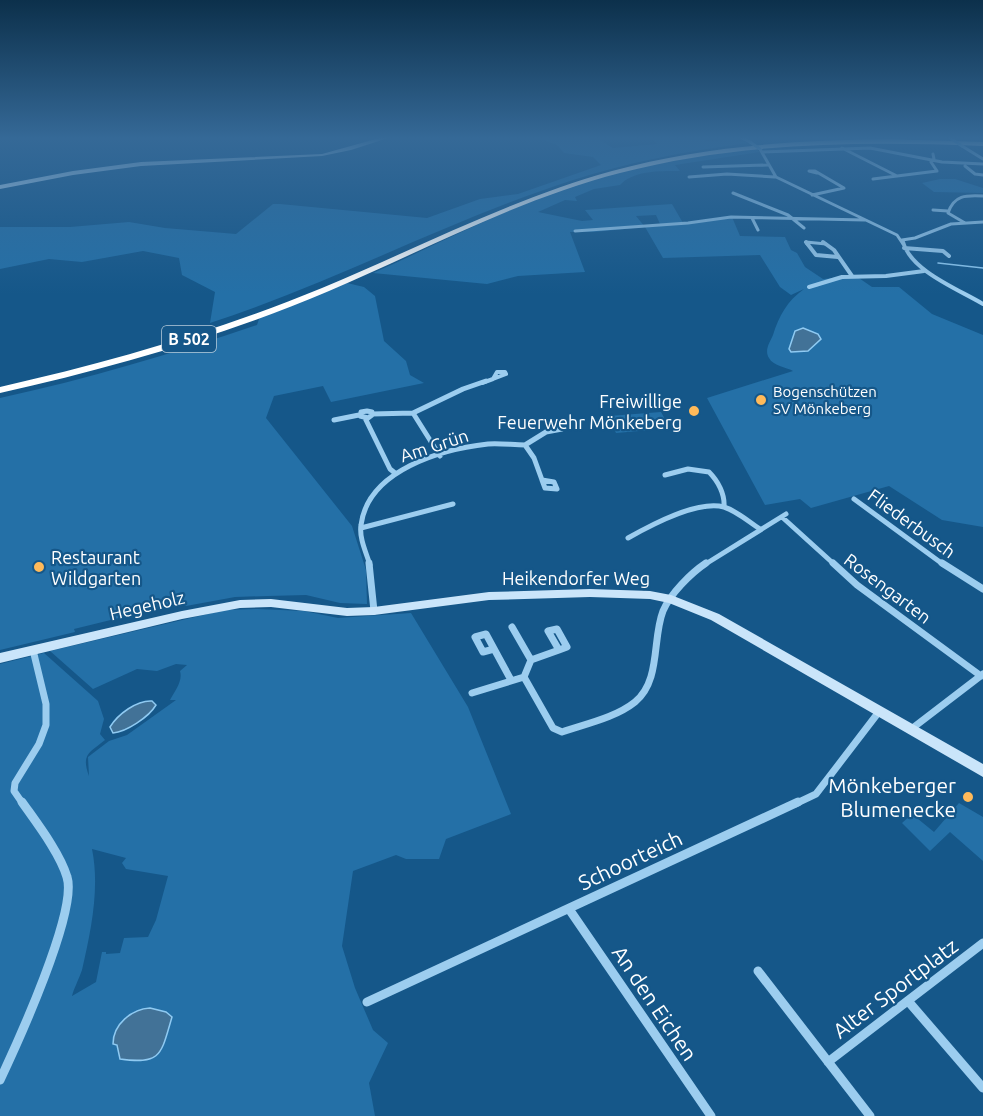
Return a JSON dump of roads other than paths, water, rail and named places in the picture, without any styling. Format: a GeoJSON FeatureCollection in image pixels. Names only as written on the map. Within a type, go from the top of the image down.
{"type":"FeatureCollection","features":[{"type":"Feature","properties":{"kind":"highway","name":"B 502"},"geometry":{"type":"LineString","coordinates":[[0,390],[104,365],[192,339],[270,311],[520,201],[554,189]]}},
{"type":"Feature","properties":{"kind":"highway","name":"B 502"},"geometry":{"type":"LineString","coordinates":[[0,385],[168,341],[267,308],[562,189]]}},
{"type":"Feature","properties":{"kind":"street"},"geometry":{"type":"LineString","coordinates":[[799,189],[902,240],[915,238],[951,224],[983,222]]}},
{"type":"Feature","properties":{"kind":"street"},"geometry":{"type":"LineString","coordinates":[[811,195],[839,189]]}},
{"type":"Feature","properties":{"kind":"street"},"geometry":{"type":"LineString","coordinates":[[733,193],[757,205],[777,208],[796,219],[804,228]]}},
{"type":"Feature","properties":{"kind":"street"},"geometry":{"type":"LineString","coordinates":[[948,211],[951,203],[963,195],[983,196]]}},
{"type":"Feature","properties":{"kind":"street"},"geometry":{"type":"LineString","coordinates":[[933,210],[948,211]]}},
{"type":"Feature","properties":{"kind":"street"},"geometry":{"type":"LineString","coordinates":[[948,211],[951,216],[965,224]]}},
{"type":"Feature","properties":{"kind":"street"},"geometry":{"type":"LineString","coordinates":[[575,231],[688,223],[723,217],[865,220]]}},
{"type":"Feature","properties":{"kind":"street"},"geometry":{"type":"LineString","coordinates":[[752,218],[758,230]]}},
{"type":"Feature","properties":{"kind":"street"},"geometry":{"type":"LineString","coordinates":[[902,240],[906,254],[924,271],[983,304]]}},
{"type":"Feature","properties":{"kind":"street"},"geometry":{"type":"LineString","coordinates":[[838,257],[816,255],[806,242],[828,243],[852,276]]}},
{"type":"Feature","properties":{"kind":"street"},"geometry":{"type":"LineString","coordinates":[[904,248],[943,251],[949,256]]}},
{"type":"Feature","properties":{"kind":"street"},"geometry":{"type":"LineString","coordinates":[[809,286],[852,276],[886,276],[924,271]]}},
{"type":"Feature","properties":{"kind":"street"},"geometry":{"type":"LineString","coordinates":[[333,420],[362,416],[367,411],[372,414],[413,413],[464,389],[493,379]]}},
{"type":"Feature","properties":{"kind":"street"},"geometry":{"type":"LineString","coordinates":[[413,413],[440,456]]}},
{"type":"Feature","properties":{"kind":"street"},"geometry":{"type":"LineString","coordinates":[[362,416],[390,469],[395,473]]}},
{"type":"Feature","properties":{"kind":"street"},"geometry":{"type":"LineString","coordinates":[[542,480],[534,458],[525,445],[546,432]]}},
{"type":"Feature","properties":{"kind":"street","name":"Am Grün"},"geometry":{"type":"LineString","coordinates":[[361,528],[366,510],[374,496],[395,473],[440,456],[488,444],[525,445]]}},
{"type":"Feature","properties":{"kind":"street"},"geometry":{"type":"LineString","coordinates":[[665,475],[680,470],[710,471],[726,500],[724,507]]}},
{"type":"Feature","properties":{"kind":"street","name":"Fliederbusch"},"geometry":{"type":"LineString","coordinates":[[854,499],[946,567],[983,589]]}},
{"type":"Feature","properties":{"kind":"street"},"geometry":{"type":"LineString","coordinates":[[374,611],[371,569],[361,528],[453,504]]}},
{"type":"Feature","properties":{"kind":"street"},"geometry":{"type":"LineString","coordinates":[[524,677],[553,728],[562,732],[617,713],[634,703],[643,694],[651,674],[663,611],[671,599],[702,566],[760,529],[724,507],[704,506],[644,528],[628,538]]}},
{"type":"Feature","properties":{"kind":"street","name":"Rosengarten"},"geometry":{"type":"LineString","coordinates":[[760,529],[784,515],[857,585],[982,675]]}},
{"type":"Feature","properties":{"kind":"street","name":"Heikendorfer Weg"},"geometry":{"type":"LineString","coordinates":[[305,606],[347,612],[374,611],[489,596],[590,593],[650,595],[671,599],[715,617],[983,771]]}},
{"type":"Feature","properties":{"kind":"street","name":"Hegeholz"},"geometry":{"type":"LineString","coordinates":[[0,658],[223,607],[271,603],[305,606]]}},
{"type":"Feature","properties":{"kind":"street"},"geometry":{"type":"LineString","coordinates":[[512,627],[531,660]]}},
{"type":"Feature","properties":{"kind":"street"},"geometry":{"type":"LineString","coordinates":[[494,649],[511,680]]}},
{"type":"Feature","properties":{"kind":"street"},"geometry":{"type":"LineString","coordinates":[[0,1080],[32,1015],[65,912],[68,878],[44,833],[14,791],[15,779],[42,736],[48,705],[33,662],[33,650]]}},
{"type":"Feature","properties":{"kind":"street"},"geometry":{"type":"LineString","coordinates":[[524,677],[531,660],[559,650]]}},
{"type":"Feature","properties":{"kind":"street"},"geometry":{"type":"LineString","coordinates":[[910,730],[982,675]]}},
{"type":"Feature","properties":{"kind":"street"},"geometry":{"type":"LineString","coordinates":[[472,693],[524,677]]}},
{"type":"Feature","properties":{"kind":"street","name":"Schoorteich"},"geometry":{"type":"LineString","coordinates":[[367,1002],[816,794],[878,712]]}},
{"type":"Feature","properties":{"kind":"street","name":"An den Eichen"},"geometry":{"type":"LineString","coordinates":[[569,909],[711,1116]]}},
{"type":"Feature","properties":{"kind":"street","name":"Alter Sportplatz"},"geometry":{"type":"LineString","coordinates":[[828,1062],[983,943]]}},
{"type":"Feature","properties":{"kind":"street","name":"Alter Sportplatz"},"geometry":{"type":"LineString","coordinates":[[758,971],[870,1116]]}},
{"type":"Feature","properties":{"kind":"street"},"geometry":{"type":"LineString","coordinates":[[908,1000],[983,1088]]}},
{"type":"Feature","properties":{"kind":"waterway"},"geometry":{"type":"LineString","coordinates":[[938,263],[983,268]]}},
{"type":"Feature","properties":{"kind":"place","name":"Bogenschützen SV Mönkeberg"},"geometry":{"type":"Point","coordinates":[761,400]}},
{"type":"Feature","properties":{"kind":"place","name":"Freiwillige Feuerwehr Mönkeberg"},"geometry":{"type":"Point","coordinates":[694,411]}},
{"type":"Feature","properties":{"kind":"place","name":"Restaurant Wildgarten"},"geometry":{"type":"Point","coordinates":[39,567]}},
{"type":"Feature","properties":{"kind":"place","name":"Mönkeberger Blumenecke"},"geometry":{"type":"Point","coordinates":[968,797]}}]}
